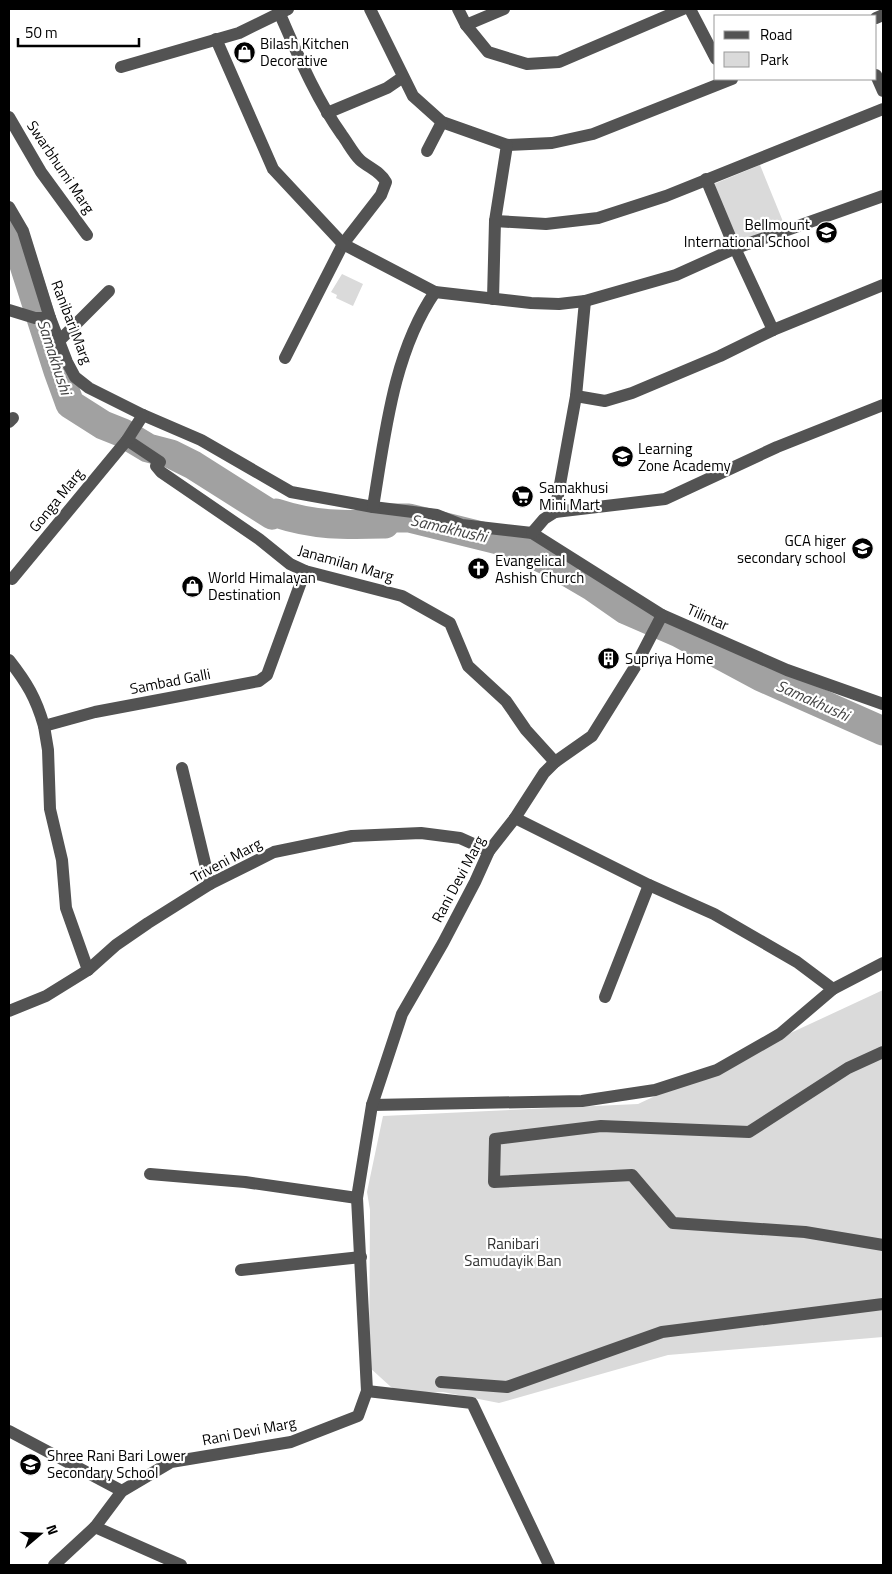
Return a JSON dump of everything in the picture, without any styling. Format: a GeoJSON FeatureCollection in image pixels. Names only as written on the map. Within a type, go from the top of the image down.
{"type":"FeatureCollection","features":[{"type":"Feature","properties":{"kind":"street"},"geometry":{"type":"LineString","coordinates":[[370,9],[413,96],[442,122],[507,145],[552,143],[593,134],[726,80]]}},
{"type":"Feature","properties":{"kind":"street"},"geometry":{"type":"LineString","coordinates":[[458,9],[466,25],[488,52],[527,64],[559,62],[683,9]]}},
{"type":"Feature","properties":{"kind":"street"},"geometry":{"type":"LineString","coordinates":[[466,25],[504,9]]}},
{"type":"Feature","properties":{"kind":"street"},"geometry":{"type":"LineString","coordinates":[[690,9],[714,55]]}},
{"type":"Feature","properties":{"kind":"street"},"geometry":{"type":"LineString","coordinates":[[121,67],[239,33],[284,11],[299,60],[312,86],[318,92],[327,113],[360,160],[383,176],[386,182],[381,195],[343,244],[285,358]]}},
{"type":"Feature","properties":{"kind":"street"},"geometry":{"type":"LineString","coordinates":[[216,39],[245,109],[273,169],[343,244],[435,292],[559,304],[585,301],[676,275],[736,248],[883,196]]}},
{"type":"Feature","properties":{"kind":"street"},"geometry":{"type":"LineString","coordinates":[[327,113],[387,88],[402,77]]}},
{"type":"Feature","properties":{"kind":"street"},"geometry":{"type":"LineString","coordinates":[[877,77],[883,91]]}},
{"type":"Feature","properties":{"kind":"street"},"geometry":{"type":"LineString","coordinates":[[495,221],[546,224],[598,218],[666,196],[883,109]]}},
{"type":"Feature","properties":{"kind":"street","name":"Swarbhumi Marg"},"geometry":{"type":"LineString","coordinates":[[9,117],[41,172],[87,235]]}},
{"type":"Feature","properties":{"kind":"street"},"geometry":{"type":"LineString","coordinates":[[427,151],[442,122]]}},
{"type":"Feature","properties":{"kind":"street"},"geometry":{"type":"LineString","coordinates":[[493,299],[495,221],[507,145]]}},
{"type":"Feature","properties":{"kind":"street"},"geometry":{"type":"LineString","coordinates":[[706,179],[773,330]]}},
{"type":"Feature","properties":{"kind":"street","name":"Ranibari Marg"},"geometry":{"type":"LineString","coordinates":[[9,207],[23,231],[43,319],[59,341],[75,377],[89,388],[143,415],[201,440],[291,492],[373,507],[418,511],[437,515],[462,525],[532,534]]}},
{"type":"Feature","properties":{"kind":"street"},"geometry":{"type":"LineString","coordinates":[[576,396],[605,401],[632,393],[720,356],[773,330],[883,285]]}},
{"type":"Feature","properties":{"kind":"street"},"geometry":{"type":"LineString","coordinates":[[59,341],[108,291]]}},
{"type":"Feature","properties":{"kind":"street"},"geometry":{"type":"LineString","coordinates":[[373,507],[397,381],[414,326],[435,292]]}},
{"type":"Feature","properties":{"kind":"street"},"geometry":{"type":"LineString","coordinates":[[555,512],[576,396],[585,301]]}},
{"type":"Feature","properties":{"kind":"street"},"geometry":{"type":"LineString","coordinates":[[9,310],[43,319]]}},
{"type":"Feature","properties":{"kind":"street"},"geometry":{"type":"LineString","coordinates":[[532,534],[544,519],[555,512],[665,498],[777,448],[882,409]]}},
{"type":"Feature","properties":{"kind":"street"},"geometry":{"type":"LineString","coordinates":[[130,435],[143,415]]}},
{"type":"Feature","properties":{"kind":"street","name":"Gonga Marg"},"geometry":{"type":"LineString","coordinates":[[12,579],[130,435]]}},
{"type":"Feature","properties":{"kind":"street","name":"Janamilan Marg"},"geometry":{"type":"LineString","coordinates":[[130,435],[160,462],[156,466],[161,472],[259,538],[290,564],[305,570],[402,596],[450,623],[468,666],[506,701],[526,730],[555,762]]}},
{"type":"Feature","properties":{"kind":"street","name":"Tilintar"},"geometry":{"type":"LineString","coordinates":[[532,534],[662,615],[787,670],[883,704]]}},
{"type":"Feature","properties":{"kind":"street","name":"Sambad Galli"},"geometry":{"type":"LineString","coordinates":[[44,726],[95,712],[264,679],[305,570]]}},
{"type":"Feature","properties":{"kind":"street","name":"Rani Devi Marg"},"geometry":{"type":"LineString","coordinates":[[54,1565],[95,1527],[122,1491],[170,1462],[291,1442],[358,1416],[367,1392],[362,1257],[357,1198],[372,1105],[402,1014],[443,943],[475,882],[488,851],[515,818],[544,773],[555,762],[592,736],[635,667],[662,615]]}},
{"type":"Feature","properties":{"kind":"street"},"geometry":{"type":"LineString","coordinates":[[9,660],[29,685],[38,705],[44,726],[48,750],[50,809],[62,860],[66,908],[88,970]]}},
{"type":"Feature","properties":{"kind":"street"},"geometry":{"type":"LineString","coordinates":[[182,768],[210,884]]}},
{"type":"Feature","properties":{"kind":"street"},"geometry":{"type":"LineString","coordinates":[[515,818],[649,885],[714,914],[797,962],[833,989]]}},
{"type":"Feature","properties":{"kind":"street","name":"Triveni Marg"},"geometry":{"type":"LineString","coordinates":[[9,1011],[46,996],[88,970],[132,934],[210,884],[274,852],[352,836],[422,833],[460,838],[488,851]]}},
{"type":"Feature","properties":{"kind":"street"},"geometry":{"type":"LineString","coordinates":[[605,997],[649,885]]}},
{"type":"Feature","properties":{"kind":"street"},"geometry":{"type":"LineString","coordinates":[[372,1105],[582,1101],[655,1090],[717,1070],[780,1034],[833,989],[883,963]]}},
{"type":"Feature","properties":{"kind":"street"},"geometry":{"type":"LineString","coordinates":[[883,1052],[848,1068],[749,1132],[601,1126],[495,1139],[494,1182],[632,1175],[673,1223],[805,1232],[883,1245]]}},
{"type":"Feature","properties":{"kind":"street"},"geometry":{"type":"LineString","coordinates":[[150,1174],[245,1182],[357,1198]]}},
{"type":"Feature","properties":{"kind":"street"},"geometry":{"type":"LineString","coordinates":[[242,1270],[362,1257]]}},
{"type":"Feature","properties":{"kind":"street"},"geometry":{"type":"LineString","coordinates":[[441,1382],[507,1387],[662,1332],[883,1304]]}},
{"type":"Feature","properties":{"kind":"street"},"geometry":{"type":"LineString","coordinates":[[367,1392],[472,1403],[549,1565]]}},
{"type":"Feature","properties":{"kind":"street"},"geometry":{"type":"LineString","coordinates":[[9,1430],[122,1491]]}},
{"type":"Feature","properties":{"kind":"street"},"geometry":{"type":"LineString","coordinates":[[95,1527],[181,1565]]}},
{"type":"Feature","properties":{"kind":"green space"},"geometry":{"type":"Polygon","coordinates":[[[760,165],[784,224],[737,243],[714,184],[760,165]]]}},
{"type":"Feature","properties":{"kind":"green space"},"geometry":{"type":"Polygon","coordinates":[[[342,274],[363,284],[353,306],[336,298],[337,295],[331,292],[342,274]]]}},
{"type":"Feature","properties":{"kind":"green space","name":"Ranibari Samudayik Ban"},"geometry":{"type":"Polygon","coordinates":[[[883,990],[883,1337],[668,1355],[499,1403],[443,1392],[403,1393],[391,1387],[369,1367],[370,1210],[367,1192],[383,1116],[638,1104],[883,990]]]}},
{"type":"Feature","properties":{"kind":"waterway","name":"Samakhushi"},"geometry":{"type":"LineString","coordinates":[[9,228],[24,265],[70,404],[103,425],[123,433],[148,448],[171,454],[193,465],[272,515],[276,513],[304,520],[343,524],[385,524],[386,518],[409,518],[506,542],[552,563],[593,587],[626,610],[679,633],[761,677],[883,731]]}},
{"type":"Feature","properties":{"kind":"place","name":"Bilash Kitchen Decorative"},"geometry":{"type":"Point","coordinates":[244,52]}},
{"type":"Feature","properties":{"kind":"place","name":"Bellmount International School"},"geometry":{"type":"Point","coordinates":[826,233]}},
{"type":"Feature","properties":{"kind":"place","name":"Learning Zone Academy"},"geometry":{"type":"Point","coordinates":[622,457]}},
{"type":"Feature","properties":{"kind":"place","name":"Samakhusi Mini Mart"},"geometry":{"type":"Point","coordinates":[523,496]}},
{"type":"Feature","properties":{"kind":"place","name":"GCA higer secondary school"},"geometry":{"type":"Point","coordinates":[862,549]}},
{"type":"Feature","properties":{"kind":"place","name":"Evangelical Ashish Church"},"geometry":{"type":"Point","coordinates":[479,569]}},
{"type":"Feature","properties":{"kind":"place","name":"World Himalayan Destination"},"geometry":{"type":"Point","coordinates":[192,586]}},
{"type":"Feature","properties":{"kind":"place","name":"Supriya Home"},"geometry":{"type":"Point","coordinates":[609,658]}},
{"type":"Feature","properties":{"kind":"place","name":"Shree Rani Bari Lower Secondary School"},"geometry":{"type":"Point","coordinates":[31,1464]}}]}
